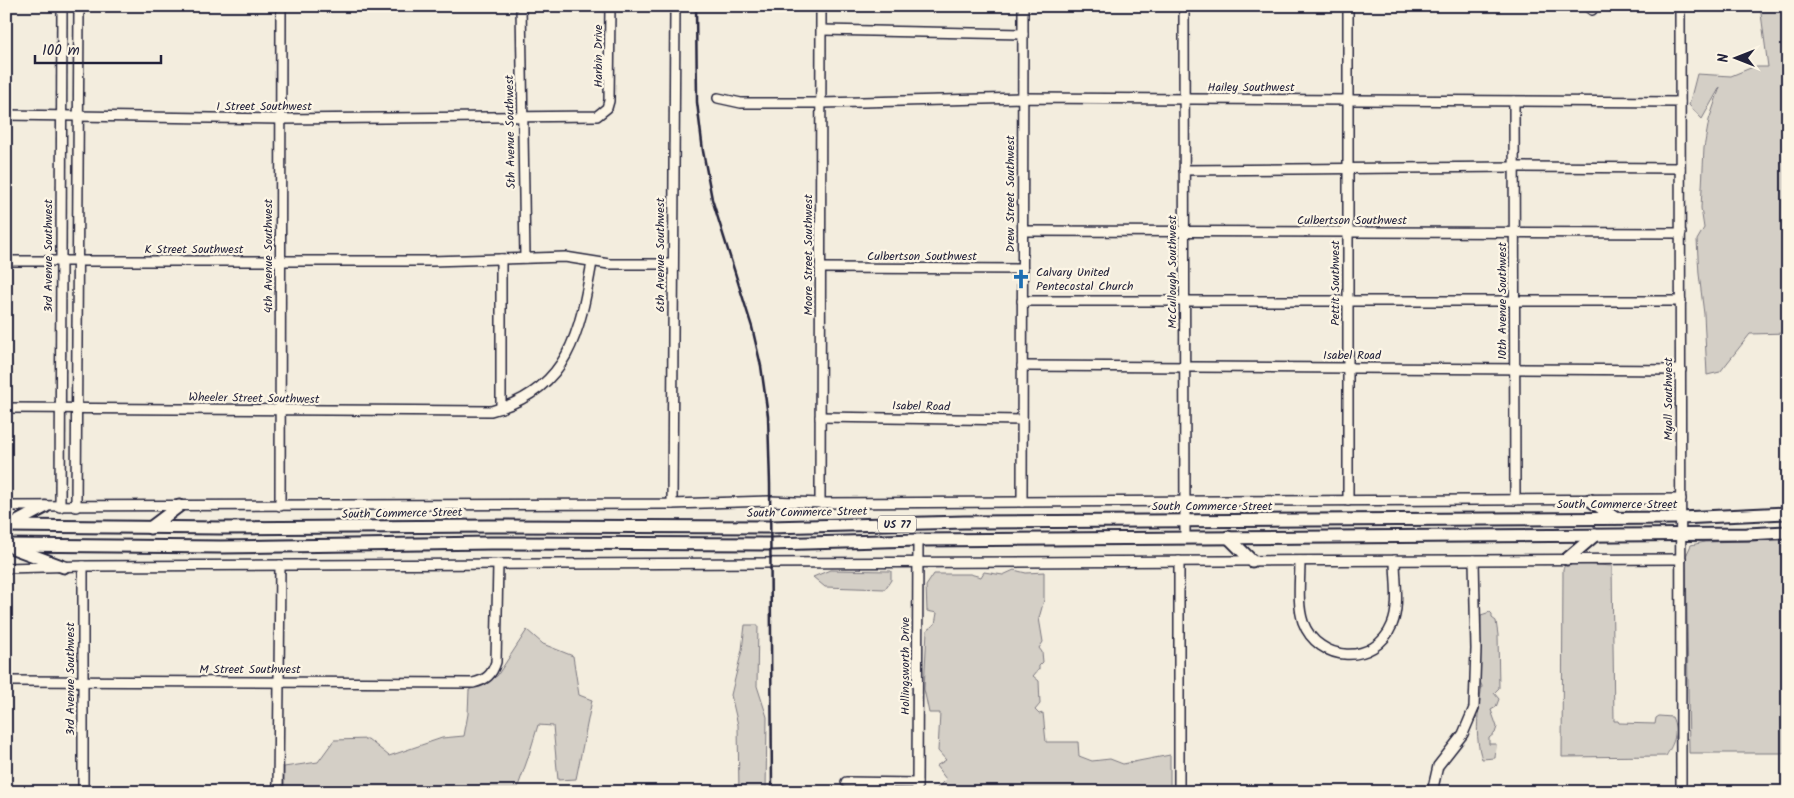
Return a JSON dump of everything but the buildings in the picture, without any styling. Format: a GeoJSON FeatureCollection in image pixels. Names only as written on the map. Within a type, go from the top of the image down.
{"type":"FeatureCollection","features":[{"type":"Feature","properties":{"kind":"main road"},"geometry":{"type":"LineString","coordinates":[[1590,500],[1614,518]]}},
{"type":"Feature","properties":{"kind":"main road"},"geometry":{"type":"LineString","coordinates":[[150,528],[179,506]]}},
{"type":"Feature","properties":{"kind":"main road"},"geometry":{"type":"LineString","coordinates":[[8,526],[45,507]]}},
{"type":"Feature","properties":{"kind":"main road","name":"South Commerce Street"},"geometry":{"type":"LineString","coordinates":[[8,526],[150,528],[770,527],[964,522],[1681,518],[1788,513]]}},
{"type":"Feature","properties":{"kind":"main road"},"geometry":{"type":"LineString","coordinates":[[918,540],[921,535],[935,530],[951,529],[964,522]]}},
{"type":"Feature","properties":{"kind":"main road","name":"US 77"},"geometry":{"type":"LineString","coordinates":[[6,546],[280,547],[490,544],[770,544],[918,540],[1747,534],[1788,532]]}},
{"type":"Feature","properties":{"kind":"main road"},"geometry":{"type":"LineString","coordinates":[[1567,559],[1595,535]]}},
{"type":"Feature","properties":{"kind":"main road"},"geometry":{"type":"LineString","coordinates":[[1228,538],[1252,561]]}},
{"type":"Feature","properties":{"kind":"main road"},"geometry":{"type":"LineString","coordinates":[[6,546],[64,566]]}},
{"type":"Feature","properties":{"kind":"street","name":"3rd Avenue Southwest"},"geometry":{"type":"LineString","coordinates":[[60,506],[60,116],[62,6]]}},
{"type":"Feature","properties":{"kind":"street"},"geometry":{"type":"LineString","coordinates":[[76,506],[79,6]]}},
{"type":"Feature","properties":{"kind":"street","name":"4th Avenue Southwest"},"geometry":{"type":"LineString","coordinates":[[280,506],[281,6]]}},
{"type":"Feature","properties":{"kind":"street","name":"5th Avenue Southwest"},"geometry":{"type":"LineString","coordinates":[[521,6],[525,258]]}},
{"type":"Feature","properties":{"kind":"street","name":"Harbin Drive"},"geometry":{"type":"LineString","coordinates":[[522,117],[597,116],[607,108],[610,93],[610,6]]}},
{"type":"Feature","properties":{"kind":"street","name":"6th Avenue Southwest"},"geometry":{"type":"LineString","coordinates":[[672,504],[675,6]]}},
{"type":"Feature","properties":{"kind":"street","name":"Moore Street Southwest"},"geometry":{"type":"LineString","coordinates":[[820,503],[822,6]]}},
{"type":"Feature","properties":{"kind":"street","name":"Drew Street Southwest"},"geometry":{"type":"LineString","coordinates":[[1022,502],[1023,6]]}},
{"type":"Feature","properties":{"kind":"street","name":"McCullough Southwest"},"geometry":{"type":"LineString","coordinates":[[1184,6],[1186,538]]}},
{"type":"Feature","properties":{"kind":"street","name":"Pettit Southwest"},"geometry":{"type":"LineString","coordinates":[[1348,6],[1348,501]]}},
{"type":"Feature","properties":{"kind":"street","name":"Myall Southwest"},"geometry":{"type":"LineString","coordinates":[[1680,6],[1681,792]]}},
{"type":"Feature","properties":{"kind":"street"},"geometry":{"type":"LineString","coordinates":[[822,30],[1023,34]]}},
{"type":"Feature","properties":{"kind":"street","name":"Hailey Southwest"},"geometry":{"type":"LineString","coordinates":[[718,98],[741,102],[822,103],[1023,98],[1680,102]]}},
{"type":"Feature","properties":{"kind":"street","name":"10th Avenue Southwest"},"geometry":{"type":"LineString","coordinates":[[1514,101],[1515,500]]}},
{"type":"Feature","properties":{"kind":"street","name":"I Street Southwest"},"geometry":{"type":"LineString","coordinates":[[6,115],[281,119],[522,117]]}},
{"type":"Feature","properties":{"kind":"street"},"geometry":{"type":"LineString","coordinates":[[1184,170],[1514,167],[1680,168]]}},
{"type":"Feature","properties":{"kind":"street","name":"Culbertson Southwest"},"geometry":{"type":"LineString","coordinates":[[1022,231],[1680,233]]}},
{"type":"Feature","properties":{"kind":"street"},"geometry":{"type":"LineString","coordinates":[[525,258],[565,257],[586,259],[592,262],[630,265],[672,264]]}},
{"type":"Feature","properties":{"kind":"street","name":"K Street Southwest"},"geometry":{"type":"LineString","coordinates":[[6,261],[431,261],[525,258]]}},
{"type":"Feature","properties":{"kind":"street"},"geometry":{"type":"LineString","coordinates":[[501,259],[501,408]]}},
{"type":"Feature","properties":{"kind":"street","name":"Wheeler Street Southwest"},"geometry":{"type":"LineString","coordinates":[[6,408],[491,411],[511,406],[535,392],[563,362],[574,339],[592,262]]}},
{"type":"Feature","properties":{"kind":"street","name":"Culbertson Southwest"},"geometry":{"type":"LineString","coordinates":[[820,268],[1022,269]]}},
{"type":"Feature","properties":{"kind":"street"},"geometry":{"type":"LineString","coordinates":[[1022,302],[1681,301]]}},
{"type":"Feature","properties":{"kind":"street","name":"Isabel Road"},"geometry":{"type":"LineString","coordinates":[[1022,366],[1681,370]]}},
{"type":"Feature","properties":{"kind":"street","name":"Isabel Road"},"geometry":{"type":"LineString","coordinates":[[820,417],[1022,420]]}},
{"type":"Feature","properties":{"kind":"street"},"geometry":{"type":"LineString","coordinates":[[6,506],[672,504],[770,501],[820,503],[1681,499]]}},
{"type":"Feature","properties":{"kind":"street","name":"Hollingsworth Drive"},"geometry":{"type":"LineString","coordinates":[[917,787],[918,540]]}},
{"type":"Feature","properties":{"kind":"street"},"geometry":{"type":"LineString","coordinates":[[6,568],[64,566],[1681,559]]}},
{"type":"Feature","properties":{"kind":"street"},"geometry":{"type":"LineString","coordinates":[[1300,561],[1302,620],[1307,630],[1313,639],[1327,650],[1348,656],[1374,647],[1392,626],[1396,608],[1395,560]]}},
{"type":"Feature","properties":{"kind":"street"},"geometry":{"type":"LineString","coordinates":[[1432,792],[1438,766],[1463,734],[1472,716],[1476,683],[1474,560]]}},
{"type":"Feature","properties":{"kind":"street"},"geometry":{"type":"LineString","coordinates":[[1179,561],[1179,792]]}},
{"type":"Feature","properties":{"kind":"street","name":"M Street Southwest"},"geometry":{"type":"LineString","coordinates":[[6,681],[467,684],[479,682],[491,674],[496,655],[498,564]]}},
{"type":"Feature","properties":{"kind":"street","name":"3rd Avenue Southwest"},"geometry":{"type":"LineString","coordinates":[[83,566],[83,792]]}},
{"type":"Feature","properties":{"kind":"street"},"geometry":{"type":"LineString","coordinates":[[278,792],[280,566]]}},
{"type":"Feature","properties":{"kind":"street"},"geometry":{"type":"LineString","coordinates":[[846,782],[917,787]]}},
{"type":"Feature","properties":{"kind":"shaded area"},"geometry":{"type":"Polygon","coordinates":[[[1760,6],[1788,6],[1788,333],[1750,334],[1720,372],[1707,375],[1704,314],[1697,240],[1704,228],[1701,208],[1704,148],[1709,120],[1720,87],[1702,119],[1689,105],[1697,74],[1731,76],[1753,67],[1768,67],[1760,6]]]}},
{"type":"Feature","properties":{"kind":"shaded area"},"geometry":{"type":"Polygon","coordinates":[[[1788,540],[1788,753],[1689,753],[1686,556],[1691,545],[1705,542],[1788,540]]]}},
{"type":"Feature","properties":{"kind":"shaded area"},"geometry":{"type":"Polygon","coordinates":[[[1566,563],[1612,566],[1614,721],[1619,723],[1655,724],[1656,718],[1659,716],[1672,717],[1675,737],[1666,756],[1562,757],[1563,569],[1566,563]]]}},
{"type":"Feature","properties":{"kind":"shaded area"},"geometry":{"type":"Polygon","coordinates":[[[830,570],[891,571],[891,580],[885,589],[825,587],[813,577],[830,570]]]}},
{"type":"Feature","properties":{"kind":"shaded area"},"geometry":{"type":"Polygon","coordinates":[[[1014,570],[1026,573],[1044,572],[1044,600],[1039,618],[1043,642],[1039,648],[1042,652],[1043,662],[1033,676],[1039,681],[1040,704],[1035,710],[1039,714],[1043,713],[1046,742],[1078,742],[1079,756],[1092,761],[1110,759],[1123,764],[1170,755],[1170,792],[933,792],[946,779],[936,766],[946,760],[938,751],[940,713],[929,713],[924,689],[927,630],[935,624],[937,613],[927,611],[926,586],[934,574],[970,574],[981,577],[984,572],[1003,575],[1014,570]]]}},
{"type":"Feature","properties":{"kind":"shaded area"},"geometry":{"type":"Polygon","coordinates":[[[1490,612],[1492,618],[1496,621],[1498,635],[1499,688],[1494,693],[1499,699],[1496,707],[1491,710],[1497,727],[1495,733],[1489,738],[1489,744],[1496,744],[1495,758],[1482,759],[1477,732],[1482,686],[1479,680],[1481,615],[1490,612]]]}},
{"type":"Feature","properties":{"kind":"shaded area"},"geometry":{"type":"Polygon","coordinates":[[[745,625],[758,625],[757,686],[767,717],[766,792],[739,792],[738,725],[731,695],[742,650],[745,625]]]}},
{"type":"Feature","properties":{"kind":"shaded area"},"geometry":{"type":"Polygon","coordinates":[[[527,630],[543,644],[573,656],[579,695],[592,700],[576,779],[558,780],[553,726],[538,725],[516,792],[284,792],[284,767],[318,762],[334,740],[368,739],[389,756],[442,738],[464,736],[468,714],[469,690],[497,676],[527,630]]]}},
{"type":"Feature","properties":{"kind":"railway"},"geometry":{"type":"LineString","coordinates":[[696,6],[697,102],[703,151],[712,199],[752,327],[761,366],[768,416],[772,792]]}},
{"type":"Feature","properties":{"kind":"place","name":"Calvary United Pentecostal Church"},"geometry":{"type":"Point","coordinates":[1021,279]}}]}
